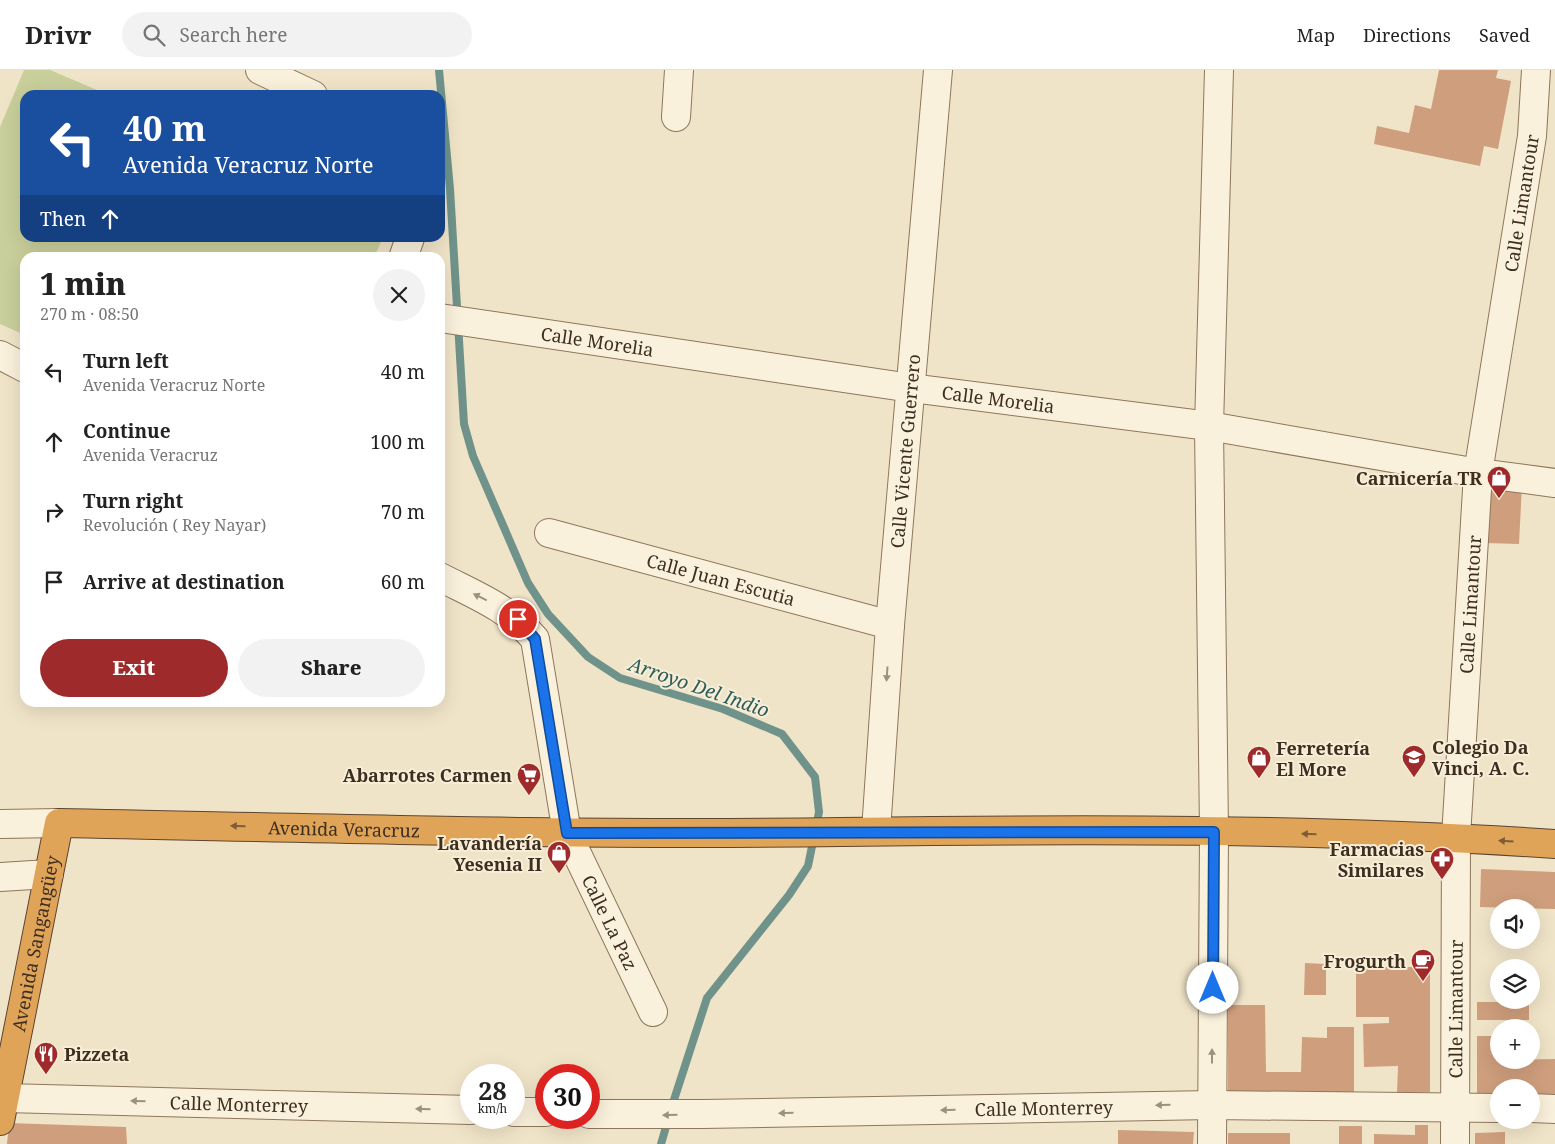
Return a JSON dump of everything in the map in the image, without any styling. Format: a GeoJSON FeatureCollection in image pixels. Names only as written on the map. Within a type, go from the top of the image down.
{"type":"FeatureCollection","features":[{"type":"Feature","properties":{"kind":"highway","name":"Avenida Veracruz"},"geometry":{"type":"LineString","coordinates":[[59,823],[567,833],[876,831],[1214,832],[1456,837],[1555,844]]}},
{"type":"Feature","properties":{"kind":"highway","name":"Avenida Sangangüey"},"geometry":{"type":"LineString","coordinates":[[3,1100],[59,823]]}},
{"type":"Feature","properties":{"kind":"street"},"geometry":{"type":"LineString","coordinates":[[260,70],[302,90]]}},
{"type":"Feature","properties":{"kind":"street"},"geometry":{"type":"LineString","coordinates":[[676,117],[678,70]]}},
{"type":"Feature","properties":{"kind":"street","name":"Calle Vicente Guerrero"},"geometry":{"type":"LineString","coordinates":[[876,831],[890,625],[938,70]]}},
{"type":"Feature","properties":{"kind":"street"},"geometry":{"type":"LineString","coordinates":[[1212,1144],[1214,832],[1209,426],[1219,70]]}},
{"type":"Feature","properties":{"kind":"street","name":"Calle Limantour"},"geometry":{"type":"LineString","coordinates":[[1455,1144],[1456,837],[1478,473],[1532,136],[1536,70]]}},
{"type":"Feature","properties":{"kind":"street","name":"Calle Morelia"},"geometry":{"type":"LineString","coordinates":[[445,319],[911,388],[1209,426],[1478,473],[1555,483]]}},
{"type":"Feature","properties":{"kind":"street","name":"Calle Juan Escutia"},"geometry":{"type":"LineString","coordinates":[[549,533],[890,625]]}},
{"type":"Feature","properties":{"kind":"street","name":"Calle La Paz"},"geometry":{"type":"LineString","coordinates":[[445,579],[495,604],[518,619],[535,639],[567,833],[653,1012]]}},
{"type":"Feature","properties":{"kind":"street"},"geometry":{"type":"LineString","coordinates":[[0,824],[59,823]]}},
{"type":"Feature","properties":{"kind":"street"},"geometry":{"type":"LineString","coordinates":[[0,877],[49,874]]}},
{"type":"Feature","properties":{"kind":"street","name":"Calle Monterrey"},"geometry":{"type":"LineString","coordinates":[[3,1100],[460,1110]]}},
{"type":"Feature","properties":{"kind":"street","name":"Calle Monterrey"},"geometry":{"type":"LineString","coordinates":[[600,1114],[1212,1104],[1490,1108]]}},
{"type":"Feature","properties":{"kind":"street"},"geometry":{"type":"LineString","coordinates":[[1540,1108],[1555,1109]]}},
{"type":"Feature","properties":{"kind":"green space"},"geometry":{"type":"Polygon","coordinates":[[[24,70],[50,70],[97,90],[20,90],[20,242],[381,242],[376,252],[20,252],[20,333],[0,324],[0,127],[24,70]]]}},
{"type":"Feature","properties":{"kind":"building"},"geometry":{"type":"Polygon","coordinates":[[[1439,70],[1498,70],[1496,78],[1511,81],[1498,149],[1484,146],[1480,166],[1374,144],[1377,126],[1409,133],[1415,105],[1431,109],[1439,70]]]}},
{"type":"Feature","properties":{"kind":"building"},"geometry":{"type":"Polygon","coordinates":[[[1489,483],[1522,485],[1519,544],[1486,543],[1489,483]]]}},
{"type":"Feature","properties":{"kind":"building"},"geometry":{"type":"Polygon","coordinates":[[[1481,869],[1555,872],[1555,909],[1540,909],[1540,899],[1490,899],[1490,907],[1480,907],[1481,869]]]}},
{"type":"Feature","properties":{"kind":"building"},"geometry":{"type":"Polygon","coordinates":[[[1305,963],[1326,964],[1326,995],[1304,995],[1305,963]]]}},
{"type":"Feature","properties":{"kind":"building"},"geometry":{"type":"Polygon","coordinates":[[[1356,967],[1430,967],[1430,1092],[1397,1093],[1398,1066],[1364,1067],[1363,1024],[1389,1023],[1389,1017],[1356,1017],[1356,967]]]}},
{"type":"Feature","properties":{"kind":"building"},"geometry":{"type":"Polygon","coordinates":[[[1477,1002],[1490,1002],[1490,1009],[1529,1009],[1529,1019],[1477,1020],[1477,1002]]]}},
{"type":"Feature","properties":{"kind":"building"},"geometry":{"type":"Polygon","coordinates":[[[1228,1005],[1265,1005],[1266,1072],[1301,1072],[1302,1037],[1327,1038],[1327,1027],[1354,1027],[1354,1092],[1228,1094],[1228,1005]]]}},
{"type":"Feature","properties":{"kind":"building"},"geometry":{"type":"Polygon","coordinates":[[[1477,1036],[1490,1036],[1490,1069],[1540,1069],[1540,1059],[1555,1059],[1555,1095],[1540,1095],[1540,1079],[1490,1079],[1490,1096],[1477,1096],[1477,1036]]]}},
{"type":"Feature","properties":{"kind":"building"},"geometry":{"type":"Polygon","coordinates":[[[9,1123],[126,1127],[127,1144],[7,1144],[9,1123]]]}},
{"type":"Feature","properties":{"kind":"building"},"geometry":{"type":"Polygon","coordinates":[[[1415,1125],[1428,1125],[1428,1144],[1374,1144],[1374,1134],[1415,1135],[1415,1125]]]}},
{"type":"Feature","properties":{"kind":"building"},"geometry":{"type":"Polygon","coordinates":[[[1339,1126],[1362,1126],[1362,1144],[1339,1144],[1339,1126]]]}},
{"type":"Feature","properties":{"kind":"building"},"geometry":{"type":"Polygon","coordinates":[[[1118,1130],[1194,1132],[1193,1144],[1118,1144],[1118,1130]]]}},
{"type":"Feature","properties":{"kind":"building"},"geometry":{"type":"Polygon","coordinates":[[[1505,1132],[1505,1144],[1475,1144],[1475,1133],[1505,1132]]]}},
{"type":"Feature","properties":{"kind":"building"},"geometry":{"type":"Polygon","coordinates":[[[1228,1133],[1290,1133],[1290,1144],[1228,1144],[1228,1133]]]}},
{"type":"Feature","properties":{"kind":"waterway","name":"Arroyo Del Indio"},"geometry":{"type":"LineString","coordinates":[[439,70],[441,90]]}},
{"type":"Feature","properties":{"kind":"waterway","name":"Arroyo Del Indio"},"geometry":{"type":"LineString","coordinates":[[445,135],[464,424],[473,456],[528,583],[548,614],[588,657],[620,678],[723,709],[782,734],[815,777],[819,812],[808,866],[789,895],[707,998],[671,1109]]}},
{"type":"Feature","properties":{"kind":"waterway","name":"Arroyo Del Indio"},"geometry":{"type":"LineString","coordinates":[[661,1144],[668,1120]]}},
{"type":"Feature","properties":{"kind":"place","name":"Carnicería TR"},"geometry":{"type":"Point","coordinates":[1499,499]}},
{"type":"Feature","properties":{"kind":"place","name":"Colegio Da Vinci, A. C."},"geometry":{"type":"Point","coordinates":[1414,778]}},
{"type":"Feature","properties":{"kind":"place","name":"Ferretería El More"},"geometry":{"type":"Point","coordinates":[1259,779]}},
{"type":"Feature","properties":{"kind":"place","name":"Abarrotes Carmen"},"geometry":{"type":"Point","coordinates":[529,796]}},
{"type":"Feature","properties":{"kind":"place","name":"Lavandería Yesenia II"},"geometry":{"type":"Point","coordinates":[559,874]}},
{"type":"Feature","properties":{"kind":"place","name":"Farmacias Similares"},"geometry":{"type":"Point","coordinates":[1442,880]}},
{"type":"Feature","properties":{"kind":"place","name":"Frogurth"},"geometry":{"type":"Point","coordinates":[1423,982]}},
{"type":"Feature","properties":{"kind":"place","name":"Pizzeta"},"geometry":{"type":"Point","coordinates":[46,1075]}},
{"type":"Feature","properties":{"kind":"route"},"geometry":{"type":"LineString","coordinates":[[518,619],[535,639],[567,833],[876,831],[1214,832],[1213,988]]}}]}
